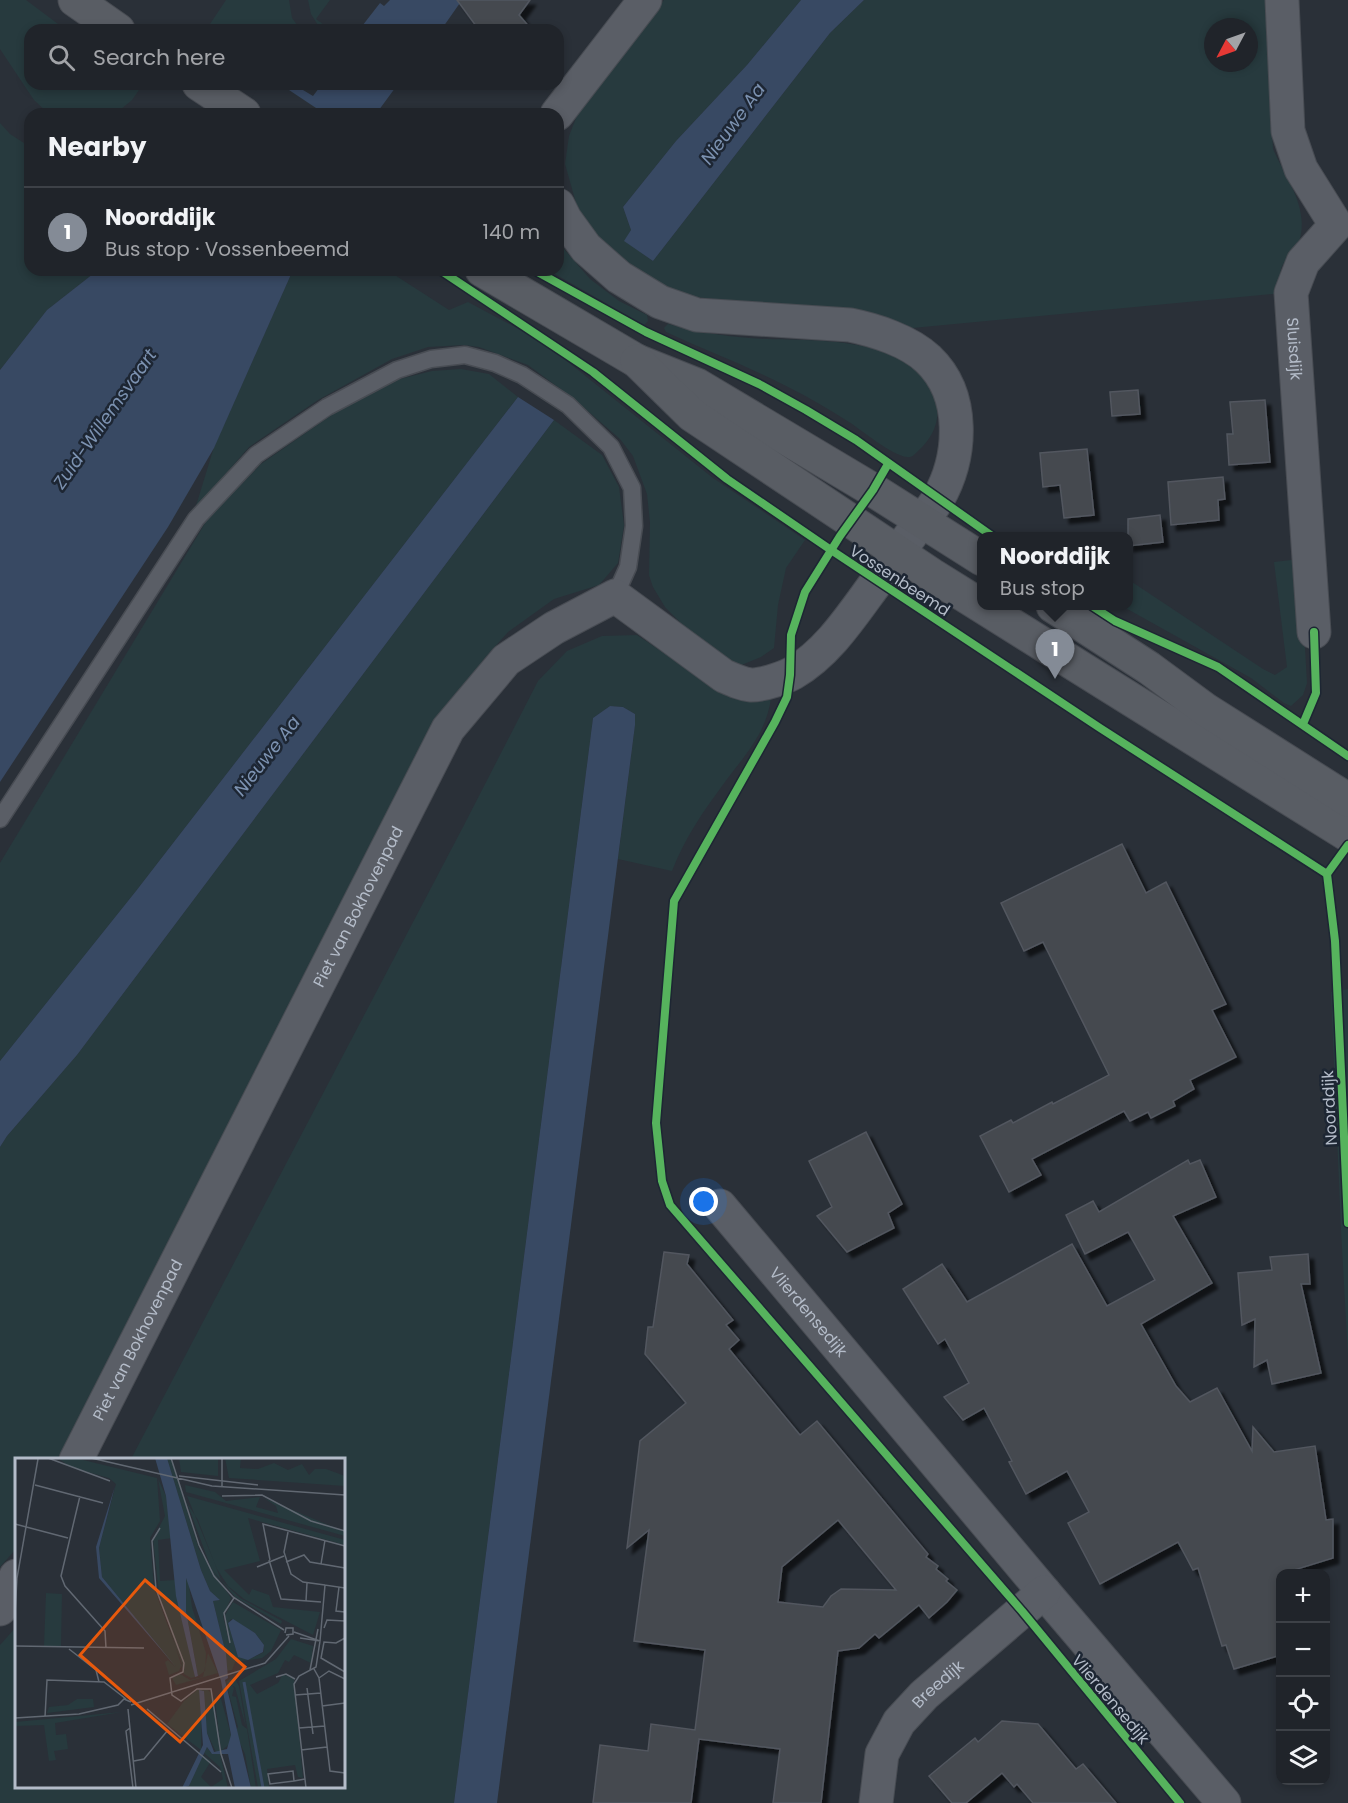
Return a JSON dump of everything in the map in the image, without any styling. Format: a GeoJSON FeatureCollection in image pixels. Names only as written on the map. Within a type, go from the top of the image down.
{"type":"FeatureCollection","features":[{"type":"Feature","properties":{"kind":"main road"},"geometry":{"type":"LineString","coordinates":[[75,0],[109,24]]}},
{"type":"Feature","properties":{"kind":"main road"},"geometry":{"type":"LineString","coordinates":[[208,90],[235,108]]}},
{"type":"Feature","properties":{"kind":"main road","name":"Vossenbeemd"},"geometry":{"type":"LineString","coordinates":[[492,276],[637,361],[697,386],[922,520],[977,556]]}},
{"type":"Feature","properties":{"kind":"main road","name":"Vossenbeemd"},"geometry":{"type":"LineString","coordinates":[[637,361],[692,415],[977,603]]}},
{"type":"Feature","properties":{"kind":"main road","name":"Vossenbeemd"},"geometry":{"type":"LineString","coordinates":[[988,610],[1348,836]]}},
{"type":"Feature","properties":{"kind":"main road"},"geometry":{"type":"LineString","coordinates":[[1059,610],[1149,668],[1206,710],[1348,800]]}},
{"type":"Feature","properties":{"kind":"street"},"geometry":{"type":"LineString","coordinates":[[562,108],[645,0]]}},
{"type":"Feature","properties":{"kind":"street","name":"Sluisdijk"},"geometry":{"type":"LineString","coordinates":[[1282,0],[1288,131],[1301,169],[1342,226],[1303,262],[1290,293],[1314,632]]}},
{"type":"Feature","properties":{"kind":"street"},"geometry":{"type":"LineString","coordinates":[[564,217],[586,248],[619,277],[660,302],[697,315],[850,324],[872,329],[897,340],[928,359],[938,371],[956,408],[957,427],[953,460],[938,499],[850,620],[806,665],[790,675],[757,686],[741,684],[724,676],[615,596]]}},
{"type":"Feature","properties":{"kind":"street","name":"Piet van Bokhovenpad"},"geometry":{"type":"LineString","coordinates":[[77,1458],[448,729],[506,660],[554,628],[615,596]]}},
{"type":"Feature","properties":{"kind":"street","name":"Vlierdensedijk"},"geometry":{"type":"LineString","coordinates":[[720,1206],[1224,1803]]}},
{"type":"Feature","properties":{"kind":"street"},"geometry":{"type":"LineString","coordinates":[[0,1609],[15,1578]]}},
{"type":"Feature","properties":{"kind":"street","name":"Breedijk"},"geometry":{"type":"LineString","coordinates":[[876,1803],[882,1754],[899,1722],[924,1695],[1044,1592]]}},
{"type":"Feature","properties":{"kind":"lane"},"geometry":{"type":"LineString","coordinates":[[0,819],[196,519],[256,455],[327,407],[397,370],[431,359],[465,355],[495,363],[522,375],[568,405],[611,447],[632,488],[634,526],[628,567],[615,596]]}},
{"type":"Feature","properties":{"kind":"green space"},"geometry":{"type":"Polygon","coordinates":[[[0,0],[26,0],[58,24],[24,24],[24,85],[0,49],[0,0]]]}},
{"type":"Feature","properties":{"kind":"green space"},"geometry":{"type":"Polygon","coordinates":[[[226,0],[289,0],[292,18],[296,24],[210,24],[226,0]]]}},
{"type":"Feature","properties":{"kind":"green space"},"geometry":{"type":"Polygon","coordinates":[[[308,0],[330,0],[316,19],[323,24],[317,24],[311,14],[308,0]]]}},
{"type":"Feature","properties":{"kind":"green space"},"geometry":{"type":"Polygon","coordinates":[[[664,0],[801,0],[747,65],[676,141],[623,207],[631,230],[625,241],[653,261],[830,33],[864,0],[1265,0],[1273,149],[1295,194],[1302,229],[1297,246],[1281,269],[1282,293],[902,329],[802,308],[695,297],[668,287],[627,265],[596,239],[580,217],[565,164],[569,136],[584,98],[664,0]]]}},
{"type":"Feature","properties":{"kind":"green space"},"geometry":{"type":"Polygon","coordinates":[[[27,90],[139,90],[122,108],[43,108],[27,90]]]}},
{"type":"Feature","properties":{"kind":"green space"},"geometry":{"type":"Polygon","coordinates":[[[0,123],[10,134],[24,143],[24,276],[90,276],[47,310],[0,370],[0,123]]]}},
{"type":"Feature","properties":{"kind":"green space"},"geometry":{"type":"Polygon","coordinates":[[[564,249],[590,279],[619,301],[647,315],[648,321],[644,325],[558,276],[564,276],[564,249]]]}},
{"type":"Feature","properties":{"kind":"green space"},"geometry":{"type":"Polygon","coordinates":[[[290,276],[396,276],[449,310],[468,302],[543,342],[713,478],[805,540],[786,568],[778,605],[774,648],[761,657],[739,666],[688,630],[665,607],[653,587],[649,575],[650,522],[647,494],[633,456],[620,439],[574,399],[528,365],[479,347],[464,345],[428,347],[392,359],[318,400],[249,447],[195,509],[214,447],[290,276]]]}},
{"type":"Feature","properties":{"kind":"green space"},"geometry":{"type":"Polygon","coordinates":[[[668,324],[728,336],[826,341],[854,344],[880,351],[903,361],[922,377],[937,406],[935,427],[928,440],[915,454],[909,457],[900,455],[835,413],[797,392],[760,373],[666,332],[664,328],[668,324]]]}},
{"type":"Feature","properties":{"kind":"green space"},"geometry":{"type":"Polygon","coordinates":[[[461,369],[489,374],[518,397],[136,891],[0,1061],[0,863],[207,520],[261,464],[333,414],[400,379],[432,371],[461,369]]]}},
{"type":"Feature","properties":{"kind":"green space"},"geometry":{"type":"Polygon","coordinates":[[[554,420],[602,455],[619,487],[624,525],[618,563],[599,585],[554,599],[508,632],[483,660],[66,1458],[15,1458],[15,1550],[0,1567],[0,1147],[77,1055],[554,420]]]}},
{"type":"Feature","properties":{"kind":"green space"},"geometry":{"type":"Polygon","coordinates":[[[1300,559],[1307,683],[1303,695],[1291,706],[1251,678],[1129,610],[1133,610],[1133,583],[1275,675],[1287,667],[1274,562],[1300,559]]]}},
{"type":"Feature","properties":{"kind":"green space"},"geometry":{"type":"Polygon","coordinates":[[[637,635],[716,688],[771,698],[759,734],[701,817],[682,848],[672,871],[618,859],[635,714],[623,707],[610,706],[593,718],[454,1803],[0,1803],[0,1645],[15,1628],[15,1788],[345,1788],[345,1458],[132,1458],[538,681],[567,651],[602,636],[637,635]]]}},
{"type":"Feature","properties":{"kind":"green space"},"geometry":{"type":"Polygon","coordinates":[[[1348,989],[1348,1357],[1331,992],[1348,989]]]}},
{"type":"Feature","properties":{"kind":"water"},"geometry":{"type":"Polygon","coordinates":[[[390,0],[462,0],[445,24],[364,24],[380,3],[384,6],[390,0]]]}},
{"type":"Feature","properties":{"kind":"water","name":"Nieuwe Aa"},"geometry":{"type":"Polygon","coordinates":[[[801,0],[864,0],[830,33],[653,261],[624,241],[631,230],[623,207],[676,141],[747,65],[801,0]]]}},
{"type":"Feature","properties":{"kind":"water"},"geometry":{"type":"Polygon","coordinates":[[[260,90],[303,90],[313,96],[318,90],[394,90],[380,108],[249,108],[260,90]]]}},
{"type":"Feature","properties":{"kind":"water","name":"Zuid-Willemsvaart"},"geometry":{"type":"Polygon","coordinates":[[[90,276],[290,276],[214,448],[168,527],[0,782],[0,370],[47,310],[90,276]]]}},
{"type":"Feature","properties":{"kind":"water","name":"Nieuwe Aa"},"geometry":{"type":"Polygon","coordinates":[[[518,397],[554,420],[77,1055],[0,1147],[0,1061],[136,891],[518,397]]]}},
{"type":"Feature","properties":{"kind":"water"},"geometry":{"type":"Polygon","coordinates":[[[610,706],[623,707],[635,714],[635,725],[497,1803],[454,1803],[593,718],[610,706]]]}},
{"type":"Feature","properties":{"kind":"pier"},"geometry":{"type":"Polygon","coordinates":[[[256,90],[289,90],[316,108],[246,108],[256,90]]]}},
{"type":"Feature","properties":{"kind":"building"},"geometry":{"type":"Polygon","coordinates":[[[457,0],[530,0],[519,15],[527,24],[475,24],[457,0]]]}},
{"type":"Feature","properties":{"kind":"building"},"geometry":{"type":"Polygon","coordinates":[[[1138,390],[1140,414],[1112,416],[1110,392],[1138,390]]]}},
{"type":"Feature","properties":{"kind":"building"},"geometry":{"type":"Polygon","coordinates":[[[1265,400],[1270,462],[1229,465],[1227,434],[1233,434],[1230,402],[1265,400]]]}},
{"type":"Feature","properties":{"kind":"building"},"geometry":{"type":"Polygon","coordinates":[[[1087,449],[1094,515],[1064,518],[1060,485],[1043,487],[1040,453],[1087,449]]]}},
{"type":"Feature","properties":{"kind":"building"},"geometry":{"type":"Polygon","coordinates":[[[1223,477],[1225,499],[1218,500],[1219,520],[1171,525],[1168,482],[1223,477]]]}},
{"type":"Feature","properties":{"kind":"building"},"geometry":{"type":"Polygon","coordinates":[[[1160,515],[1163,542],[1133,545],[1133,532],[1128,532],[1128,519],[1160,515]]]}},
{"type":"Feature","properties":{"kind":"building"},"geometry":{"type":"Polygon","coordinates":[[[1122,844],[1146,893],[1166,882],[1226,1004],[1212,1010],[1236,1057],[1190,1080],[1194,1089],[1173,1101],[1175,1106],[1151,1118],[1148,1112],[1130,1121],[1124,1111],[1032,1159],[1041,1175],[1009,1192],[980,1136],[1011,1120],[1013,1123],[1109,1075],[1043,942],[1024,951],[1001,903],[1122,844]]]}},
{"type":"Feature","properties":{"kind":"building"},"geometry":{"type":"Polygon","coordinates":[[[866,1132],[902,1204],[888,1213],[894,1228],[847,1252],[817,1216],[832,1207],[809,1161],[866,1132]]]}},
{"type":"Feature","properties":{"kind":"building"},"geometry":{"type":"Polygon","coordinates":[[[1188,1160],[1190,1164],[1200,1160],[1216,1197],[1173,1216],[1212,1283],[1141,1324],[1176,1386],[1190,1402],[1217,1388],[1252,1451],[1253,1427],[1274,1452],[1315,1446],[1326,1520],[1333,1519],[1333,1558],[1297,1569],[1276,1569],[1276,1656],[1234,1669],[1226,1645],[1222,1646],[1198,1568],[1193,1570],[1178,1542],[1100,1584],[1068,1523],[1089,1512],[1067,1471],[1026,1494],[1009,1462],[1012,1461],[984,1408],[963,1420],[944,1397],[969,1383],[945,1339],[938,1344],[903,1289],[942,1264],[967,1302],[1072,1244],[1107,1306],[1155,1280],[1128,1232],[1085,1254],[1066,1215],[1093,1201],[1099,1212],[1188,1160]]]}},
{"type":"Feature","properties":{"kind":"building"},"geometry":{"type":"Polygon","coordinates":[[[664,1252],[689,1255],[687,1264],[733,1320],[726,1325],[739,1340],[729,1349],[800,1435],[817,1421],[928,1554],[926,1557],[938,1566],[936,1569],[957,1590],[929,1618],[919,1605],[879,1638],[875,1634],[859,1648],[838,1651],[821,1803],[773,1803],[780,1749],[699,1739],[691,1803],[593,1803],[600,1745],[648,1751],[651,1724],[695,1730],[705,1650],[634,1641],[649,1530],[627,1548],[640,1441],[686,1403],[645,1354],[648,1327],[653,1327],[664,1252]],[[838,1520],[782,1567],[778,1602],[823,1607],[831,1596],[841,1589],[896,1590],[838,1520]]]}},
{"type":"Feature","properties":{"kind":"building"},"geometry":{"type":"Polygon","coordinates":[[[1308,1254],[1310,1284],[1301,1284],[1321,1373],[1272,1384],[1267,1360],[1254,1367],[1255,1319],[1242,1325],[1238,1273],[1272,1270],[1270,1257],[1308,1254]]]}},
{"type":"Feature","properties":{"kind":"building"},"geometry":{"type":"Polygon","coordinates":[[[1002,1721],[1038,1724],[1076,1769],[1083,1764],[1116,1803],[1033,1803],[1017,1784],[1014,1787],[1002,1773],[966,1803],[952,1803],[929,1776],[975,1738],[978,1742],[1002,1721]]]}},
{"type":"Feature","properties":{"kind":"cycle path"},"geometry":{"type":"LineString","coordinates":[[449,276],[593,372],[727,479],[831,550],[1100,728],[1327,874]]}},
{"type":"Feature","properties":{"kind":"cycle path"},"geometry":{"type":"LineString","coordinates":[[545,276],[646,332],[759,384],[806,410],[856,440],[986,532]]}},
{"type":"Feature","properties":{"kind":"cycle path"},"geometry":{"type":"LineString","coordinates":[[888,464],[805,592],[791,635],[787,697],[674,901],[656,1123],[662,1181],[670,1205],[1022,1611],[1180,1803]]}},
{"type":"Feature","properties":{"kind":"cycle path"},"geometry":{"type":"LineString","coordinates":[[1098,610],[1115,621],[1218,667],[1348,756]]}},
{"type":"Feature","properties":{"kind":"cycle path"},"geometry":{"type":"LineString","coordinates":[[1303,724],[1316,693],[1314,632]]}},
{"type":"Feature","properties":{"kind":"cycle path","name":"Noorddijk"},"geometry":{"type":"LineString","coordinates":[[1348,845],[1327,874],[1335,941],[1348,1223]]}},
{"type":"Feature","properties":{"kind":"place","name":"Noorddijk"},"geometry":{"type":"Point","coordinates":[1055,679]}}]}
